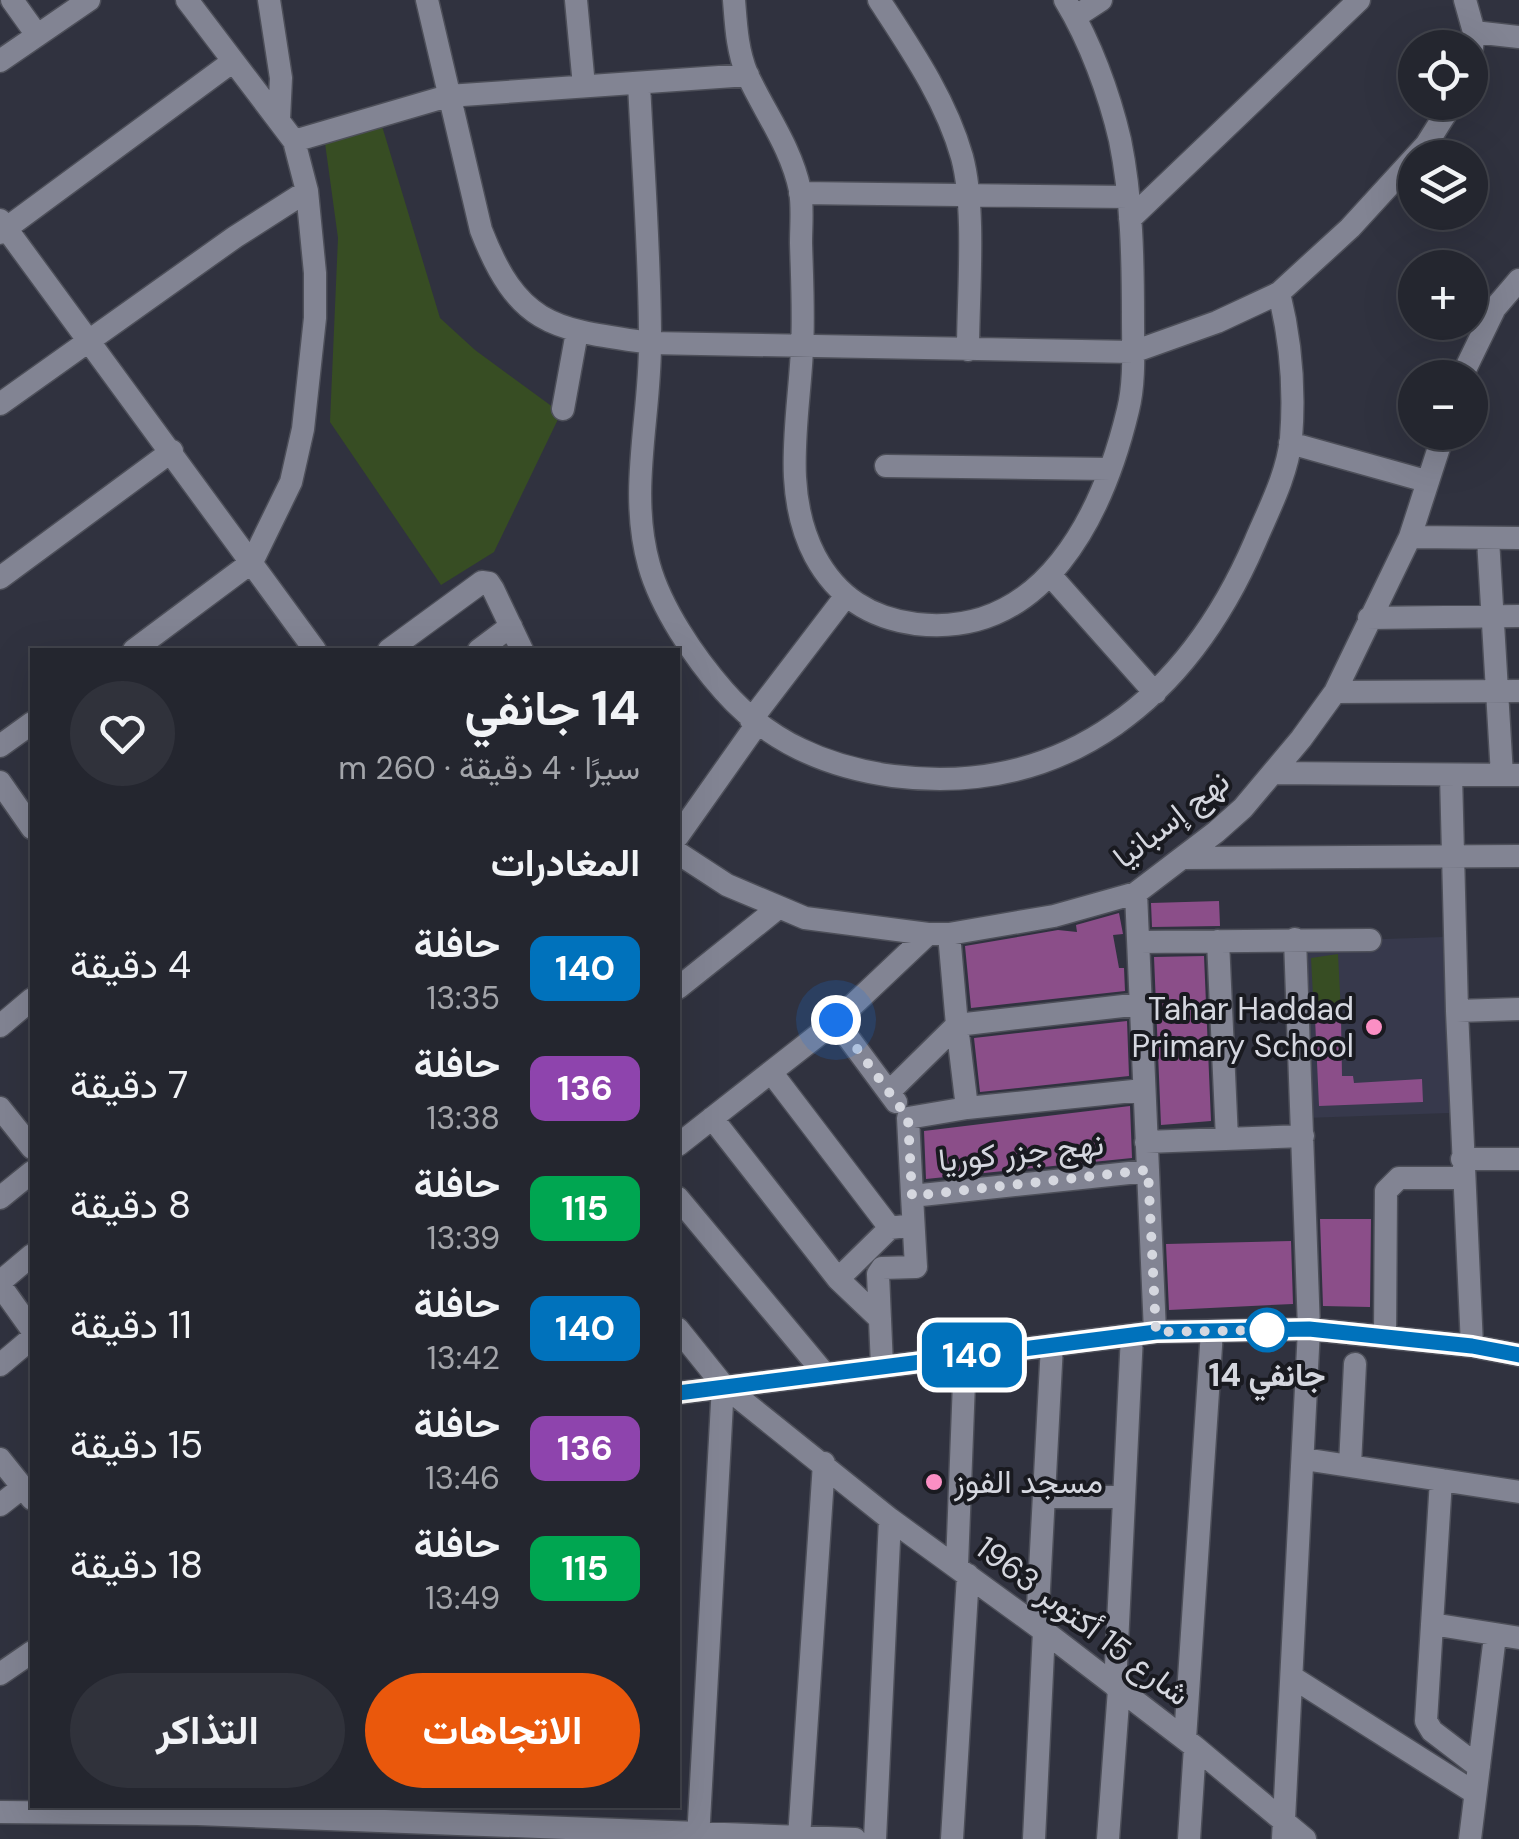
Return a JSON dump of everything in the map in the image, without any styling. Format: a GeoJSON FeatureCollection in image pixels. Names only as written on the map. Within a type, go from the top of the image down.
{"type":"FeatureCollection","features":[{"type":"Feature","properties":{"kind":"street"},"geometry":{"type":"LineString","coordinates":[[12,0],[36,35]]}},
{"type":"Feature","properties":{"kind":"street"},"geometry":{"type":"LineString","coordinates":[[0,61],[89,0]]}},
{"type":"Feature","properties":{"kind":"street"},"geometry":{"type":"LineString","coordinates":[[137,648],[252,562],[291,482],[302,429],[315,318],[307,191],[294,142],[187,0]]}},
{"type":"Feature","properties":{"kind":"street"},"geometry":{"type":"LineString","coordinates":[[270,0],[281,78],[279,120]]}},
{"type":"Feature","properties":{"kind":"street"},"geometry":{"type":"LineString","coordinates":[[427,0],[481,230],[512,292],[536,315],[577,332],[650,343],[1133,352],[1217,322],[1280,292],[1350,228],[1426,145],[1442,120]]}},
{"type":"Feature","properties":{"kind":"street"},"geometry":{"type":"LineString","coordinates":[[576,0],[584,86]]}},
{"type":"Feature","properties":{"kind":"street"},"geometry":{"type":"LineString","coordinates":[[734,0],[738,42],[748,74],[782,138],[800,192],[802,348],[796,433],[797,511],[815,556],[845,598],[893,620],[950,624],[980,619],[1008,606],[1051,576],[1086,525],[1129,408],[1133,352],[1129,208],[1119,139],[1092,55],[1070,9],[1101,0]]}},
{"type":"Feature","properties":{"kind":"street"},"geometry":{"type":"LineString","coordinates":[[879,0],[941,102],[962,158],[968,195],[968,350]]}},
{"type":"Feature","properties":{"kind":"street"},"geometry":{"type":"LineString","coordinates":[[800,192],[968,195],[1129,208],[1359,0]]}},
{"type":"Feature","properties":{"kind":"street"},"geometry":{"type":"LineString","coordinates":[[1466,0],[1474,30]]}},
{"type":"Feature","properties":{"kind":"street"},"geometry":{"type":"LineString","coordinates":[[1488,34],[1519,37]]}},
{"type":"Feature","properties":{"kind":"street"},"geometry":{"type":"LineString","coordinates":[[232,62],[2,227],[314,648]]}},
{"type":"Feature","properties":{"kind":"street"},"geometry":{"type":"LineString","coordinates":[[294,142],[448,96],[748,74]]}},
{"type":"Feature","properties":{"kind":"street"},"geometry":{"type":"LineString","coordinates":[[639,83],[650,343],[641,512],[649,566],[679,630],[712,678],[754,722],[816,758],[861,772],[919,779],[979,778],[1032,766],[1081,745],[1142,706],[1192,655],[1220,612],[1282,477],[1290,442],[1292,369],[1280,292]]}},
{"type":"Feature","properties":{"kind":"street"},"geometry":{"type":"LineString","coordinates":[[0,404],[235,237],[307,191]]}},
{"type":"Feature","properties":{"kind":"street"},"geometry":{"type":"LineString","coordinates":[[1470,360],[1495,308],[1519,280]]}},
{"type":"Feature","properties":{"kind":"street"},"geometry":{"type":"LineString","coordinates":[[1495,308],[1519,307]]}},
{"type":"Feature","properties":{"kind":"street"},"geometry":{"type":"LineString","coordinates":[[563,409],[577,332]]}},
{"type":"Feature","properties":{"kind":"street"},"geometry":{"type":"LineString","coordinates":[[1290,442],[1426,481]]}},
{"type":"Feature","properties":{"kind":"street","name":"نهج إسبانيا"},"geometry":{"type":"LineString","coordinates":[[680,854],[727,885],[778,908],[830,924],[938,934],[1054,916],[1136,892],[1230,820],[1274,773],[1334,692],[1410,537],[1437,450]]}},
{"type":"Feature","properties":{"kind":"street"},"geometry":{"type":"LineString","coordinates":[[0,578],[172,452]]}},
{"type":"Feature","properties":{"kind":"street"},"geometry":{"type":"LineString","coordinates":[[886,466],[1109,470]]}},
{"type":"Feature","properties":{"kind":"street"},"geometry":{"type":"LineString","coordinates":[[1410,537],[1519,538]]}},
{"type":"Feature","properties":{"kind":"street"},"geometry":{"type":"LineString","coordinates":[[1274,773],[1510,775],[1509,691],[1493,616],[1488,539]]}},
{"type":"Feature","properties":{"kind":"street"},"geometry":{"type":"LineString","coordinates":[[1051,576],[1155,692]]}},
{"type":"Feature","properties":{"kind":"street"},"geometry":{"type":"LineString","coordinates":[[392,648],[482,582],[488,582],[493,589],[521,648]]}},
{"type":"Feature","properties":{"kind":"street"},"geometry":{"type":"LineString","coordinates":[[680,833],[754,722],[845,598]]}},
{"type":"Feature","properties":{"kind":"street"},"geometry":{"type":"LineString","coordinates":[[1370,618],[1519,616]]}},
{"type":"Feature","properties":{"kind":"street"},"geometry":{"type":"LineString","coordinates":[[481,648],[511,626]]}},
{"type":"Feature","properties":{"kind":"street"},"geometry":{"type":"LineString","coordinates":[[1334,692],[1509,691]]}},
{"type":"Feature","properties":{"kind":"street"},"geometry":{"type":"LineString","coordinates":[[0,746],[30,724]]}},
{"type":"Feature","properties":{"kind":"street"},"geometry":{"type":"LineString","coordinates":[[1451,776],[1456,1011],[1472,1346]]}},
{"type":"Feature","properties":{"kind":"street"},"geometry":{"type":"LineString","coordinates":[[0,782],[30,825]]}},
{"type":"Feature","properties":{"kind":"street"},"geometry":{"type":"LineString","coordinates":[[1182,858],[1519,856]]}},
{"type":"Feature","properties":{"kind":"street"},"geometry":{"type":"LineString","coordinates":[[1108,1839],[1124,1497],[1144,1333],[1148,1170],[1136,892]]}},
{"type":"Feature","properties":{"kind":"street"},"geometry":{"type":"LineString","coordinates":[[680,986],[778,908]]}},
{"type":"Feature","properties":{"kind":"street"},"geometry":{"type":"LineString","coordinates":[[682,1133],[712,1118],[938,934],[957,1026],[967,1108]]}},
{"type":"Feature","properties":{"kind":"street"},"geometry":{"type":"LineString","coordinates":[[1284,1830],[1309,1329],[1295,939]]}},
{"type":"Feature","properties":{"kind":"street"},"geometry":{"type":"LineString","coordinates":[[1139,942],[1370,940]]}},
{"type":"Feature","properties":{"kind":"street"},"geometry":{"type":"LineString","coordinates":[[1218,941],[1227,1139]]}},
{"type":"Feature","properties":{"kind":"street"},"geometry":{"type":"LineString","coordinates":[[2,1021],[30,1000]]}},
{"type":"Feature","properties":{"kind":"street"},"geometry":{"type":"LineString","coordinates":[[889,1092],[957,1026],[1141,1004]]}},
{"type":"Feature","properties":{"kind":"street"},"geometry":{"type":"LineString","coordinates":[[1456,1011],[1519,1008]]}},
{"type":"Feature","properties":{"kind":"street"},"geometry":{"type":"LineString","coordinates":[[836,1020],[908,1118],[912,1196]]}},
{"type":"Feature","properties":{"kind":"street"},"geometry":{"type":"LineString","coordinates":[[771,1072],[890,1228]]}},
{"type":"Feature","properties":{"kind":"street"},"geometry":{"type":"LineString","coordinates":[[908,1118],[1143,1090]]}},
{"type":"Feature","properties":{"kind":"street"},"geometry":{"type":"LineString","coordinates":[[0,1108],[30,1146]]}},
{"type":"Feature","properties":{"kind":"street"},"geometry":{"type":"LineString","coordinates":[[712,1118],[838,1279],[880,1319],[882,1366]]}},
{"type":"Feature","properties":{"kind":"street"},"geometry":{"type":"LineString","coordinates":[[1146,1142],[1303,1136]]}},
{"type":"Feature","properties":{"kind":"street"},"geometry":{"type":"LineString","coordinates":[[1385,1335],[1386,1191],[1391,1183],[1399,1178],[1519,1158]]}},
{"type":"Feature","properties":{"kind":"street","name":"نهج جزر كوريا"},"geometry":{"type":"LineString","coordinates":[[880,1319],[880,1270],[916,1267],[912,1196],[1148,1170]]}},
{"type":"Feature","properties":{"kind":"street"},"geometry":{"type":"LineString","coordinates":[[0,1198],[30,1174]]}},
{"type":"Feature","properties":{"kind":"street"},"geometry":{"type":"LineString","coordinates":[[680,1200],[824,1373]]}},
{"type":"Feature","properties":{"kind":"street"},"geometry":{"type":"LineString","coordinates":[[838,1279],[890,1228],[914,1224]]}},
{"type":"Feature","properties":{"kind":"street"},"geometry":{"type":"LineString","coordinates":[[30,1257],[0,1283],[30,1327]]}},
{"type":"Feature","properties":{"kind":"street"},"geometry":{"type":"LineString","coordinates":[[680,1393],[1144,1333],[1309,1329],[1385,1335],[1519,1355]]}},
{"type":"Feature","properties":{"kind":"street"},"geometry":{"type":"LineString","coordinates":[[1189,1839],[1190,1743],[1212,1331]]}},
{"type":"Feature","properties":{"kind":"street","name":"شارع 15 أكتوبر 1963"},"geometry":{"type":"LineString","coordinates":[[680,1334],[723,1385],[890,1519],[1041,1628],[1190,1743],[1284,1830],[1305,1839]]}},
{"type":"Feature","properties":{"kind":"street"},"geometry":{"type":"LineString","coordinates":[[0,1365],[30,1340]]}},
{"type":"Feature","properties":{"kind":"street"},"geometry":{"type":"LineString","coordinates":[[1034,1839],[1052,1345]]}},
{"type":"Feature","properties":{"kind":"street"},"geometry":{"type":"LineString","coordinates":[[952,1839],[965,1356]]}},
{"type":"Feature","properties":{"kind":"street"},"geometry":{"type":"LineString","coordinates":[[1350,1466],[1356,1364]]}},
{"type":"Feature","properties":{"kind":"street"},"geometry":{"type":"LineString","coordinates":[[698,1837],[723,1385]]}},
{"type":"Feature","properties":{"kind":"street"},"geometry":{"type":"LineString","coordinates":[[0,1459],[28,1493],[0,1505]]}},
{"type":"Feature","properties":{"kind":"street"},"geometry":{"type":"LineString","coordinates":[[1304,1459],[1519,1492]]}},
{"type":"Feature","properties":{"kind":"street"},"geometry":{"type":"LineString","coordinates":[[799,1838],[824,1463]]}},
{"type":"Feature","properties":{"kind":"street"},"geometry":{"type":"LineString","coordinates":[[1441,1480],[1427,1726],[1479,1766]]}},
{"type":"Feature","properties":{"kind":"street"},"geometry":{"type":"LineString","coordinates":[[1046,1496],[1124,1497]]}},
{"type":"Feature","properties":{"kind":"street"},"geometry":{"type":"LineString","coordinates":[[875,1839],[890,1519]]}},
{"type":"Feature","properties":{"kind":"street"},"geometry":{"type":"LineString","coordinates":[[1432,1624],[1507,1637],[1479,1766],[1470,1839]]}},
{"type":"Feature","properties":{"kind":"street"},"geometry":{"type":"LineString","coordinates":[[1,1672],[30,1653]]}},
{"type":"Feature","properties":{"kind":"street"},"geometry":{"type":"LineString","coordinates":[[1292,1677],[1476,1794]]}},
{"type":"Feature","properties":{"kind":"street"},"geometry":{"type":"LineString","coordinates":[[0,1812],[35,1808],[286,1811],[364,1813],[447,1822],[533,1815],[612,1817],[698,1837],[855,1839]]}},
{"type":"Feature","properties":{"kind":"street"},"geometry":{"type":"LineString","coordinates":[[197,1839],[198,1810]]}},
{"type":"Feature","properties":{"kind":"shaded area","name":"Tahar Haddad Primary School"},"geometry":{"type":"Polygon","coordinates":[[[1443,937],[1449,1113],[1305,1118],[1299,942],[1443,937]]]}},
{"type":"Feature","properties":{"kind":"green space"},"geometry":{"type":"Polygon","coordinates":[[[382,126],[440,318],[475,350],[561,413],[494,552],[441,585],[330,422],[338,238],[325,143],[382,126]]]}},
{"type":"Feature","properties":{"kind":"green space"},"geometry":{"type":"Polygon","coordinates":[[[1338,954],[1341,1013],[1314,1015],[1311,958],[1338,954]]]}},
{"type":"Feature","properties":{"kind":"building"},"geometry":{"type":"Polygon","coordinates":[[[1219,901],[1220,926],[1152,927],[1151,903],[1219,901]]]}},
{"type":"Feature","properties":{"kind":"building"},"geometry":{"type":"Polygon","coordinates":[[[1119,913],[1123,934],[1113,935],[1119,968],[1124,968],[1125,991],[971,1008],[965,946],[1058,930],[1077,932],[1076,925],[1119,913]]]}},
{"type":"Feature","properties":{"kind":"building"},"geometry":{"type":"Polygon","coordinates":[[[1204,956],[1211,1121],[1161,1125],[1154,957],[1204,956]]]}},
{"type":"Feature","properties":{"kind":"building"},"geometry":{"type":"Polygon","coordinates":[[[1315,1018],[1341,1018],[1342,1076],[1353,1076],[1354,1083],[1422,1079],[1423,1102],[1319,1106],[1315,1018]]]}},
{"type":"Feature","properties":{"kind":"building"},"geometry":{"type":"Polygon","coordinates":[[[1127,1021],[1129,1076],[980,1092],[974,1038],[1127,1021]]]}},
{"type":"Feature","properties":{"kind":"building"},"geometry":{"type":"Polygon","coordinates":[[[1130,1106],[1132,1158],[926,1179],[924,1131],[1130,1106]]]}},
{"type":"Feature","properties":{"kind":"building"},"geometry":{"type":"Polygon","coordinates":[[[1320,1219],[1371,1219],[1370,1307],[1323,1306],[1320,1219]]]}},
{"type":"Feature","properties":{"kind":"building"},"geometry":{"type":"Polygon","coordinates":[[[1291,1241],[1293,1304],[1169,1310],[1166,1244],[1291,1241]]]}},
{"type":"Feature","properties":{"kind":"bus line","name":"140"},"geometry":{"type":"LineString","coordinates":[[680,1393],[1156,1332],[1309,1329],[1385,1335],[1519,1355]]}},
{"type":"Feature","properties":{"kind":"place","name":"Tahar Haddad Primary School"},"geometry":{"type":"Point","coordinates":[1374,1027]}},
{"type":"Feature","properties":{"kind":"place","name":"14 جانفي"},"geometry":{"type":"Point","coordinates":[1267,1330]}},
{"type":"Feature","properties":{"kind":"place","name":"مسجد الفوز"},"geometry":{"type":"Point","coordinates":[934,1482]}},
{"type":"Feature","properties":{"kind":"route"},"geometry":{"type":"LineString","coordinates":[[836,1020],[908,1118],[912,1196],[1148,1170],[1156,1332],[1276,1330],[1267,1330]]}}]}
